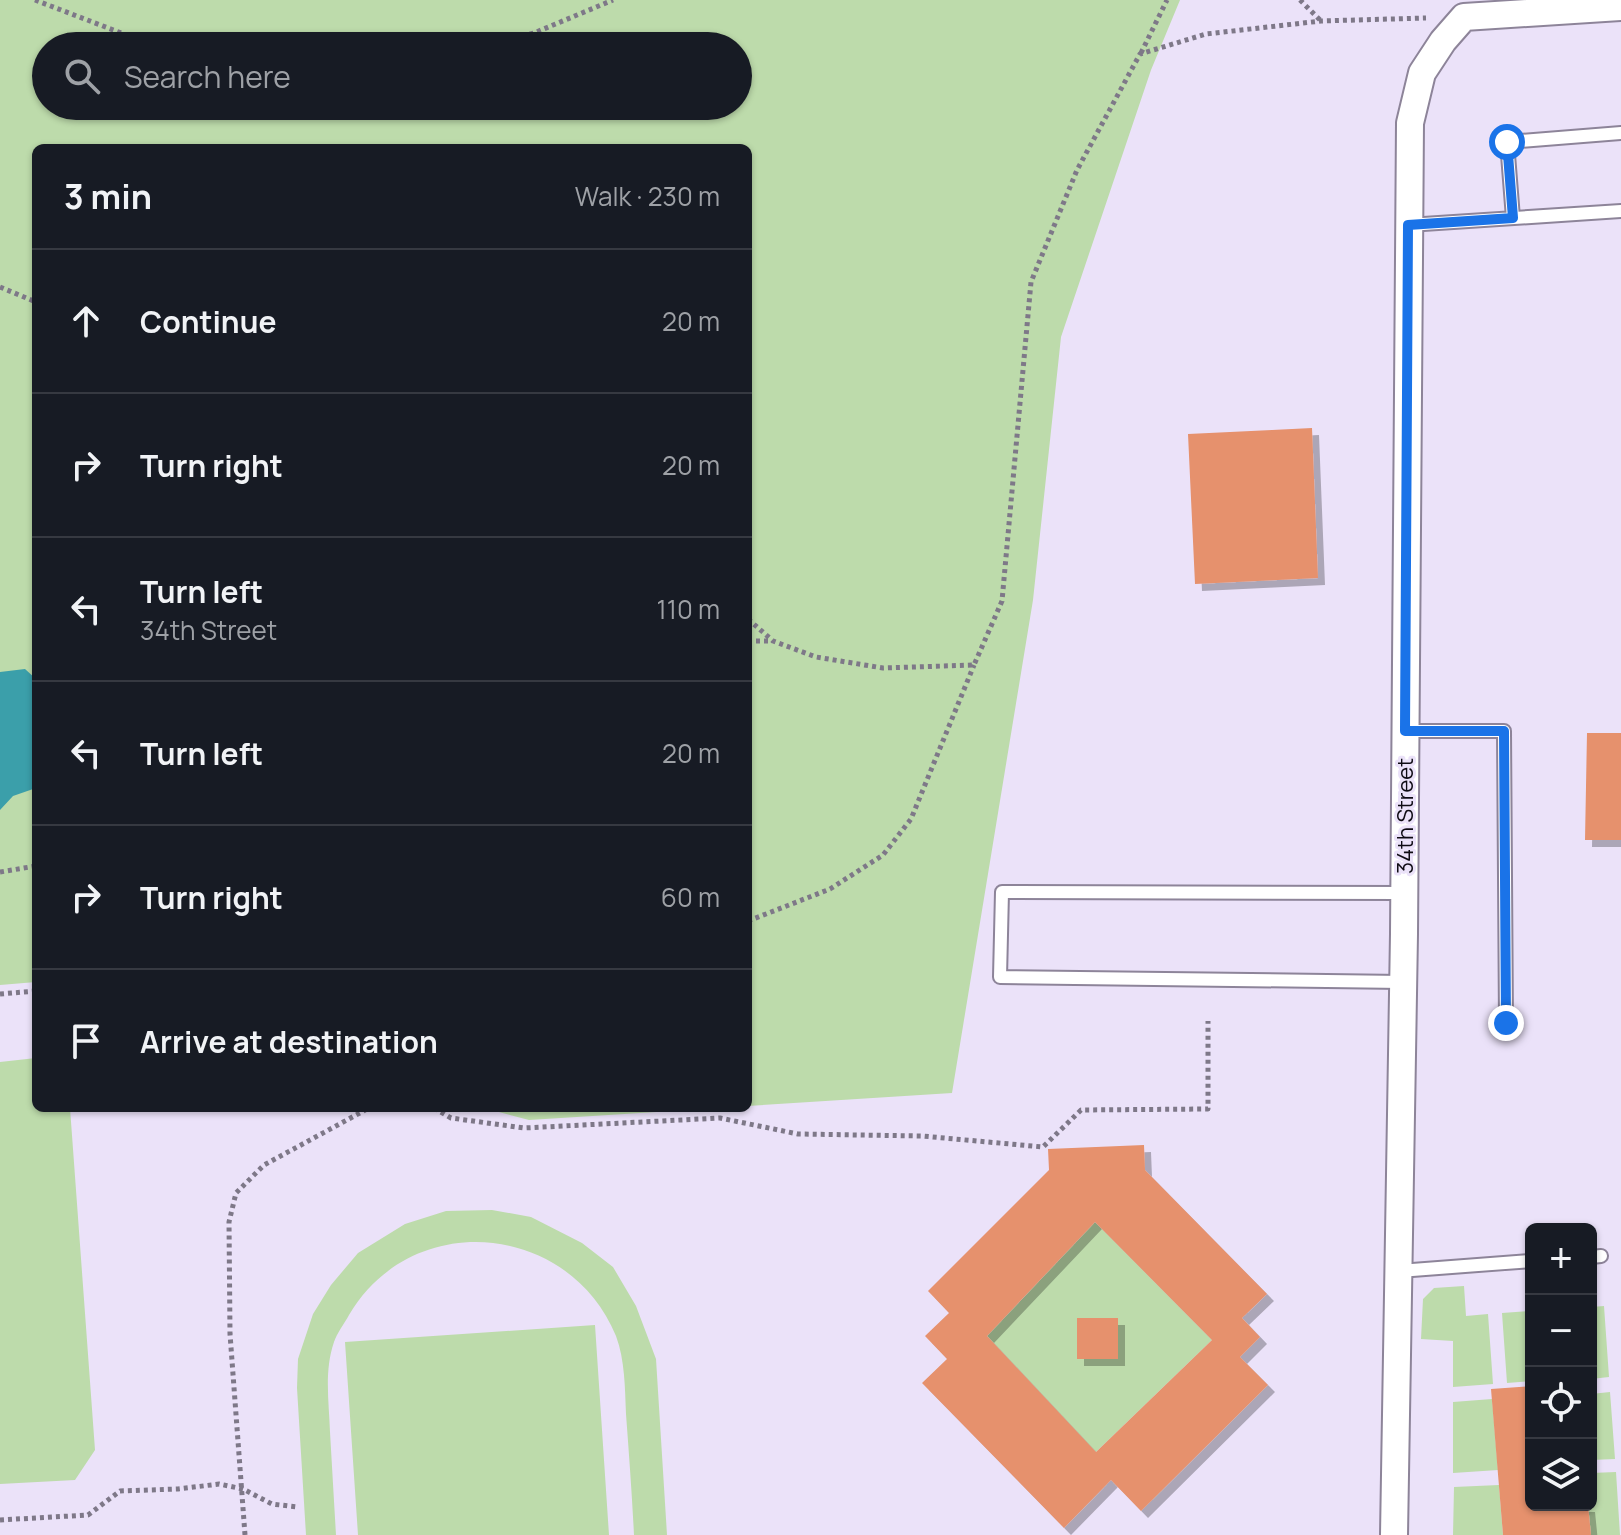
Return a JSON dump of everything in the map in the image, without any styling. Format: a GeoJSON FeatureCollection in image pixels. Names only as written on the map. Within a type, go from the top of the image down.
{"type":"FeatureCollection","features":[{"type":"Feature","properties":{"kind":"street"},"geometry":{"type":"LineString","coordinates":[[1464,17],[1621,7]]}},
{"type":"Feature","properties":{"kind":"street","name":"34th Street"},"geometry":{"type":"LineString","coordinates":[[1394,1535],[1405,893],[1410,123],[1422,73],[1464,17]]}},
{"type":"Feature","properties":{"kind":"lane"},"geometry":{"type":"LineString","coordinates":[[1513,218],[1507,142],[1621,133]]}},
{"type":"Feature","properties":{"kind":"lane"},"geometry":{"type":"LineString","coordinates":[[1408,225],[1621,211]]}},
{"type":"Feature","properties":{"kind":"lane"},"geometry":{"type":"LineString","coordinates":[[1405,731],[1504,731],[1506,1023]]}},
{"type":"Feature","properties":{"kind":"lane"},"geometry":{"type":"LineString","coordinates":[[1403,982],[1000,977],[1002,892],[1405,893]]}},
{"type":"Feature","properties":{"kind":"lane"},"geometry":{"type":"LineString","coordinates":[[1399,1271],[1525,1261]]}},
{"type":"Feature","properties":{"kind":"path"},"geometry":{"type":"LineString","coordinates":[[35,0],[119,32]]}},
{"type":"Feature","properties":{"kind":"path"},"geometry":{"type":"LineString","coordinates":[[536,32],[613,0]]}},
{"type":"Feature","properties":{"kind":"path"},"geometry":{"type":"LineString","coordinates":[[752,919],[830,889],[883,855],[911,819],[1002,601],[1031,282],[1077,170],[1167,0]]}},
{"type":"Feature","properties":{"kind":"path"},"geometry":{"type":"LineString","coordinates":[[1300,0],[1321,21]]}},
{"type":"Feature","properties":{"kind":"path"},"geometry":{"type":"LineString","coordinates":[[1140,54],[1206,34],[1321,21],[1464,17]]}},
{"type":"Feature","properties":{"kind":"path"},"geometry":{"type":"LineString","coordinates":[[0,287],[32,300]]}},
{"type":"Feature","properties":{"kind":"path"},"geometry":{"type":"LineString","coordinates":[[752,623],[773,641]]}},
{"type":"Feature","properties":{"kind":"path"},"geometry":{"type":"LineString","coordinates":[[752,641],[773,641],[816,657],[883,668],[974,665]]}},
{"type":"Feature","properties":{"kind":"path"},"geometry":{"type":"LineString","coordinates":[[0,872],[32,867]]}},
{"type":"Feature","properties":{"kind":"path"},"geometry":{"type":"LineString","coordinates":[[0,994],[32,991]]}},
{"type":"Feature","properties":{"kind":"path"},"geometry":{"type":"LineString","coordinates":[[441,1112],[451,1118],[524,1128],[720,1118],[798,1134],[922,1136],[1043,1147],[1081,1110],[1208,1109],[1208,1021]]}},
{"type":"Feature","properties":{"kind":"path"},"geometry":{"type":"LineString","coordinates":[[245,1535],[230,1334],[229,1222],[236,1193],[264,1165],[362,1112]]}},
{"type":"Feature","properties":{"kind":"path"},"geometry":{"type":"LineString","coordinates":[[0,1520],[88,1515],[120,1491],[219,1484],[243,1489],[272,1504],[297,1507]]}},
{"type":"Feature","properties":{"kind":"green space"},"geometry":{"type":"Polygon","coordinates":[[[0,0],[1180,0],[1151,70],[1061,337],[1033,600],[952,1093],[752,1106],[752,144],[32,144],[32,982],[0,985],[0,0]]]}},
{"type":"Feature","properties":{"kind":"green space"},"geometry":{"type":"Polygon","coordinates":[[[32,1058],[32,1112],[70,1112],[95,1450],[75,1480],[0,1484],[0,1062],[32,1058]]]}},
{"type":"Feature","properties":{"kind":"green space"},"geometry":{"type":"Polygon","coordinates":[[[499,1112],[656,1112],[529,1120],[499,1112]]]}},
{"type":"Feature","properties":{"kind":"green space"},"geometry":{"type":"Polygon","coordinates":[[[492,1210],[531,1217],[582,1243],[613,1267],[636,1306],[656,1359],[667,1535],[634,1535],[621,1355],[616,1336],[594,1298],[563,1270],[527,1251],[488,1243],[449,1245],[411,1257],[377,1281],[349,1315],[334,1342],[328,1375],[336,1535],[306,1535],[297,1388],[298,1359],[313,1314],[331,1285],[358,1253],[405,1224],[446,1211],[492,1210]]]}},
{"type":"Feature","properties":{"kind":"green space"},"geometry":{"type":"Polygon","coordinates":[[[1095,1222],[1212,1340],[1096,1452],[987,1336],[1095,1222]]]}},
{"type":"Feature","properties":{"kind":"green space"},"geometry":{"type":"Polygon","coordinates":[[[1464,1286],[1466,1316],[1488,1314],[1493,1384],[1453,1387],[1453,1341],[1421,1339],[1423,1299],[1434,1288],[1464,1286]]]}},
{"type":"Feature","properties":{"kind":"green space"},"geometry":{"type":"Polygon","coordinates":[[[1604,1306],[1609,1377],[1597,1378],[1597,1367],[1597,1307],[1604,1306]]]}},
{"type":"Feature","properties":{"kind":"green space"},"geometry":{"type":"Polygon","coordinates":[[[1525,1311],[1525,1382],[1507,1383],[1502,1313],[1525,1311]]]}},
{"type":"Feature","properties":{"kind":"green space"},"geometry":{"type":"Polygon","coordinates":[[[595,1325],[609,1535],[358,1535],[345,1342],[595,1325]]]}},
{"type":"Feature","properties":{"kind":"green space"},"geometry":{"type":"Polygon","coordinates":[[[1610,1392],[1615,1459],[1597,1460],[1597,1393],[1610,1392]]]}},
{"type":"Feature","properties":{"kind":"green space"},"geometry":{"type":"Polygon","coordinates":[[[1492,1399],[1498,1470],[1453,1473],[1453,1402],[1492,1399]]]}},
{"type":"Feature","properties":{"kind":"green space"},"geometry":{"type":"Polygon","coordinates":[[[1616,1472],[1620,1535],[1591,1535],[1589,1511],[1597,1511],[1597,1473],[1616,1472]]]}},
{"type":"Feature","properties":{"kind":"green space"},"geometry":{"type":"Polygon","coordinates":[[[1499,1485],[1503,1535],[1453,1535],[1454,1487],[1499,1485]]]}},
{"type":"Feature","properties":{"kind":"water"},"geometry":{"type":"Polygon","coordinates":[[[25,669],[32,675],[32,789],[13,796],[0,810],[0,672],[25,669]]]}},
{"type":"Feature","properties":{"kind":"building"},"geometry":{"type":"Polygon","coordinates":[[[1312,428],[1318,578],[1195,584],[1188,434],[1312,428]]]}},
{"type":"Feature","properties":{"kind":"building"},"geometry":{"type":"Polygon","coordinates":[[[1587,733],[1621,733],[1621,840],[1585,840],[1587,733]]]}},
{"type":"Feature","properties":{"kind":"building"},"geometry":{"type":"Polygon","coordinates":[[[1144,1145],[1145,1170],[1267,1294],[1242,1318],[1260,1337],[1240,1357],[1268,1385],[1141,1511],[1111,1480],[1064,1528],[922,1383],[947,1359],[925,1336],[949,1313],[928,1291],[1049,1170],[1048,1149],[1144,1145]],[[1095,1222],[987,1336],[1096,1452],[1212,1340],[1095,1222]]]}},
{"type":"Feature","properties":{"kind":"building"},"geometry":{"type":"Polygon","coordinates":[[[1077,1318],[1118,1318],[1118,1359],[1077,1359],[1077,1318]]]}},
{"type":"Feature","properties":{"kind":"building"},"geometry":{"type":"Polygon","coordinates":[[[1525,1386],[1525,1511],[1589,1511],[1591,1535],[1503,1535],[1491,1389],[1525,1386]]]}},
{"type":"Feature","properties":{"kind":"route"},"geometry":{"type":"LineString","coordinates":[[1506,1023],[1504,731],[1405,731],[1408,225],[1513,218],[1507,142]]}}]}
